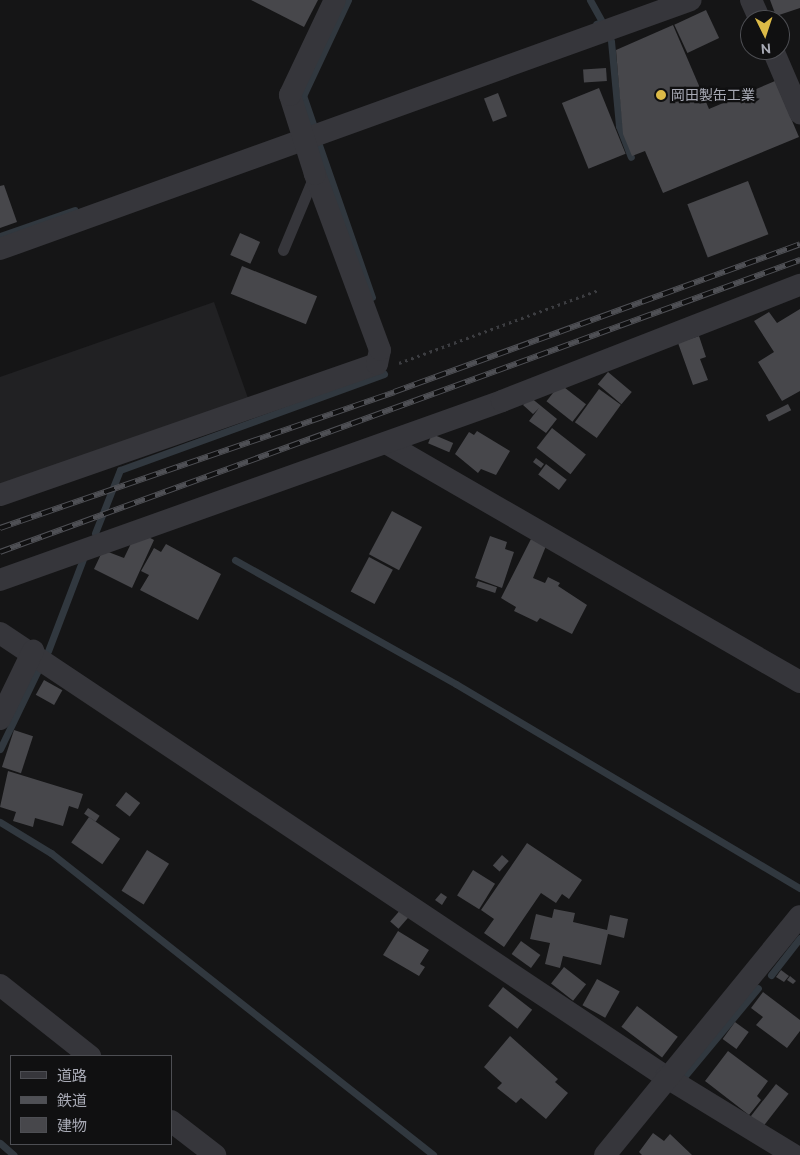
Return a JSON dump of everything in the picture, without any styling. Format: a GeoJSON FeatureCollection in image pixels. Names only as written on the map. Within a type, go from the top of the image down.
{"type":"FeatureCollection","features":[{"type":"Feature","properties":{"kind":"street"},"geometry":{"type":"LineString","coordinates":[[0,495],[377,364],[380,350],[315,174],[290,95],[335,0]]}},
{"type":"Feature","properties":{"kind":"street"},"geometry":{"type":"LineString","coordinates":[[0,249],[305,141],[691,0]]}},
{"type":"Feature","properties":{"kind":"street"},"geometry":{"type":"LineString","coordinates":[[777,60],[800,113]]}},
{"type":"Feature","properties":{"kind":"street"},"geometry":{"type":"LineString","coordinates":[[0,580],[386,443],[800,286]]}},
{"type":"Feature","properties":{"kind":"street"},"geometry":{"type":"LineString","coordinates":[[386,443],[800,682]]}},
{"type":"Feature","properties":{"kind":"street"},"geometry":{"type":"LineString","coordinates":[[0,633],[33,651],[666,1077],[794,1155]]}},
{"type":"Feature","properties":{"kind":"street"},"geometry":{"type":"LineString","coordinates":[[0,719],[33,651]]}},
{"type":"Feature","properties":{"kind":"street"},"geometry":{"type":"LineString","coordinates":[[605,1155],[666,1077],[800,916]]}},
{"type":"Feature","properties":{"kind":"street"},"geometry":{"type":"LineString","coordinates":[[0,985],[89,1055]]}},
{"type":"Feature","properties":{"kind":"street"},"geometry":{"type":"LineString","coordinates":[[172,1122],[215,1155]]}},
{"type":"Feature","properties":{"kind":"lane"},"geometry":{"type":"LineString","coordinates":[[283,250],[315,174]]}},
{"type":"Feature","properties":{"kind":"path"},"geometry":{"type":"LineString","coordinates":[[378,358],[401,363],[599,290]]}},
{"type":"Feature","properties":{"kind":"shaded area"},"geometry":{"type":"Polygon","coordinates":[[[214,302],[249,401],[0,490],[0,377],[214,302]]]}},
{"type":"Feature","properties":{"kind":"building"},"geometry":{"type":"Polygon","coordinates":[[[251,0],[318,0],[304,27],[251,0]]]}},
{"type":"Feature","properties":{"kind":"building"},"geometry":{"type":"Polygon","coordinates":[[[770,0],[800,0],[800,8],[790,11],[774,10],[770,0]]]}},
{"type":"Feature","properties":{"kind":"building"},"geometry":{"type":"Polygon","coordinates":[[[706,10],[719,38],[687,53],[674,25],[706,10]]]}},
{"type":"Feature","properties":{"kind":"building","name":"岡田製缶工業"},"geometry":{"type":"Polygon","coordinates":[[[673,25],[709,109],[775,81],[799,137],[663,193],[645,151],[632,156],[623,134],[616,50],[673,25]]]}},
{"type":"Feature","properties":{"kind":"building"},"geometry":{"type":"Polygon","coordinates":[[[606,68],[607,81],[584,83],[583,70],[606,68]]]}},
{"type":"Feature","properties":{"kind":"building"},"geometry":{"type":"Polygon","coordinates":[[[599,88],[626,154],[589,169],[562,103],[599,88]]]}},
{"type":"Feature","properties":{"kind":"building"},"geometry":{"type":"Polygon","coordinates":[[[498,93],[507,116],[493,122],[484,98],[498,93]]]}},
{"type":"Feature","properties":{"kind":"building"},"geometry":{"type":"Polygon","coordinates":[[[748,181],[768,234],[708,258],[687,204],[748,181]]]}},
{"type":"Feature","properties":{"kind":"building"},"geometry":{"type":"Polygon","coordinates":[[[4,185],[17,222],[0,228],[0,186],[4,185]]]}},
{"type":"Feature","properties":{"kind":"building"},"geometry":{"type":"Polygon","coordinates":[[[240,233],[260,242],[250,264],[230,255],[240,233]]]}},
{"type":"Feature","properties":{"kind":"building"},"geometry":{"type":"Polygon","coordinates":[[[242,266],[317,296],[306,324],[231,294],[242,266]]]}},
{"type":"Feature","properties":{"kind":"building"},"geometry":{"type":"Polygon","coordinates":[[[800,309],[800,391],[782,401],[758,362],[774,352],[754,321],[769,312],[777,323],[800,309]]]}},
{"type":"Feature","properties":{"kind":"building"},"geometry":{"type":"Polygon","coordinates":[[[699,336],[706,357],[700,359],[708,380],[693,385],[678,343],[699,336]]]}},
{"type":"Feature","properties":{"kind":"building"},"geometry":{"type":"Polygon","coordinates":[[[608,372],[632,392],[621,404],[598,384],[608,372]]]}},
{"type":"Feature","properties":{"kind":"building"},"geometry":{"type":"Polygon","coordinates":[[[560,384],[586,404],[572,422],[546,401],[560,384]]]}},
{"type":"Feature","properties":{"kind":"building"},"geometry":{"type":"Polygon","coordinates":[[[599,389],[621,405],[597,438],[575,422],[599,389]]]}},
{"type":"Feature","properties":{"kind":"building"},"geometry":{"type":"Polygon","coordinates":[[[530,397],[557,419],[546,433],[529,421],[539,408],[533,414],[523,405],[530,397]]]}},
{"type":"Feature","properties":{"kind":"building"},"geometry":{"type":"Polygon","coordinates":[[[788,404],[791,410],[769,422],[766,415],[788,404]]]}},
{"type":"Feature","properties":{"kind":"building"},"geometry":{"type":"Polygon","coordinates":[[[552,428],[586,454],[570,474],[537,448],[552,428]]]}},
{"type":"Feature","properties":{"kind":"building"},"geometry":{"type":"Polygon","coordinates":[[[477,431],[510,451],[496,475],[481,469],[478,473],[455,454],[469,432],[474,435],[477,431]]]}},
{"type":"Feature","properties":{"kind":"building"},"geometry":{"type":"Polygon","coordinates":[[[432,434],[453,443],[449,452],[428,443],[432,434]]]}},
{"type":"Feature","properties":{"kind":"building"},"geometry":{"type":"Polygon","coordinates":[[[536,458],[544,464],[541,468],[533,462],[536,458]]]}},
{"type":"Feature","properties":{"kind":"building"},"geometry":{"type":"Polygon","coordinates":[[[546,464],[567,480],[559,490],[538,474],[546,464]]]}},
{"type":"Feature","properties":{"kind":"building"},"geometry":{"type":"Polygon","coordinates":[[[392,511],[422,527],[399,570],[369,554],[392,511]]]}},
{"type":"Feature","properties":{"kind":"building"},"geometry":{"type":"Polygon","coordinates":[[[137,531],[154,540],[132,588],[94,569],[103,550],[124,558],[137,531]]]}},
{"type":"Feature","properties":{"kind":"building"},"geometry":{"type":"Polygon","coordinates":[[[490,536],[507,542],[505,549],[514,552],[502,588],[475,578],[490,536]]]}},
{"type":"Feature","properties":{"kind":"building"},"geometry":{"type":"Polygon","coordinates":[[[531,539],[546,546],[533,578],[545,583],[548,577],[560,583],[558,586],[587,605],[572,634],[540,618],[537,622],[514,611],[516,607],[501,598],[531,539]]]}},
{"type":"Feature","properties":{"kind":"building"},"geometry":{"type":"Polygon","coordinates":[[[166,544],[221,574],[198,620],[140,590],[149,575],[141,571],[154,548],[161,552],[166,544]]]}},
{"type":"Feature","properties":{"kind":"building"},"geometry":{"type":"Polygon","coordinates":[[[369,557],[393,570],[375,604],[351,591],[369,557]]]}},
{"type":"Feature","properties":{"kind":"building"},"geometry":{"type":"Polygon","coordinates":[[[478,581],[497,587],[495,593],[476,587],[478,581]]]}},
{"type":"Feature","properties":{"kind":"building"},"geometry":{"type":"Polygon","coordinates":[[[44,680],[62,690],[54,705],[36,695],[44,680]]]}},
{"type":"Feature","properties":{"kind":"building"},"geometry":{"type":"Polygon","coordinates":[[[14,730],[33,736],[21,773],[2,767],[14,730]]]}},
{"type":"Feature","properties":{"kind":"building"},"geometry":{"type":"Polygon","coordinates":[[[8,771],[83,794],[78,809],[69,806],[63,826],[35,818],[33,827],[13,821],[16,812],[0,807],[8,771]]]}},
{"type":"Feature","properties":{"kind":"building"},"geometry":{"type":"Polygon","coordinates":[[[126,792],[140,803],[130,816],[116,805],[126,792]]]}},
{"type":"Feature","properties":{"kind":"building"},"geometry":{"type":"Polygon","coordinates":[[[88,808],[100,816],[96,822],[84,814],[88,808]]]}},
{"type":"Feature","properties":{"kind":"building"},"geometry":{"type":"Polygon","coordinates":[[[89,817],[120,839],[102,864],[71,842],[89,817]]]}},
{"type":"Feature","properties":{"kind":"building"},"geometry":{"type":"Polygon","coordinates":[[[527,843],[582,880],[569,899],[562,894],[556,903],[541,893],[504,947],[484,933],[494,919],[481,910],[527,843]]]}},
{"type":"Feature","properties":{"kind":"building"},"geometry":{"type":"Polygon","coordinates":[[[147,850],[169,864],[144,904],[122,891],[147,850]]]}},
{"type":"Feature","properties":{"kind":"building"},"geometry":{"type":"Polygon","coordinates":[[[502,855],[509,861],[500,871],[493,866],[502,855]]]}},
{"type":"Feature","properties":{"kind":"building"},"geometry":{"type":"Polygon","coordinates":[[[473,870],[495,884],[479,909],[457,895],[473,870]]]}},
{"type":"Feature","properties":{"kind":"building"},"geometry":{"type":"Polygon","coordinates":[[[441,893],[447,897],[442,905],[435,900],[441,893]]]}},
{"type":"Feature","properties":{"kind":"building"},"geometry":{"type":"Polygon","coordinates":[[[402,908],[410,915],[398,929],[390,922],[402,908]]]}},
{"type":"Feature","properties":{"kind":"building"},"geometry":{"type":"Polygon","coordinates":[[[554,909],[575,913],[573,922],[607,930],[610,915],[628,919],[624,938],[608,934],[601,965],[563,956],[560,968],[545,964],[550,943],[530,939],[536,914],[552,918],[554,909]]]}},
{"type":"Feature","properties":{"kind":"building"},"geometry":{"type":"Polygon","coordinates":[[[398,931],[429,950],[420,964],[425,967],[419,976],[383,955],[398,931]]]}},
{"type":"Feature","properties":{"kind":"building"},"geometry":{"type":"Polygon","coordinates":[[[521,941],[540,955],[531,968],[512,954],[521,941]]]}},
{"type":"Feature","properties":{"kind":"building"},"geometry":{"type":"Polygon","coordinates":[[[564,967],[586,984],[573,1001],[551,984],[564,967]]]}},
{"type":"Feature","properties":{"kind":"building"},"geometry":{"type":"Polygon","coordinates":[[[781,970],[789,976],[784,982],[776,977],[781,970]]]}},
{"type":"Feature","properties":{"kind":"building"},"geometry":{"type":"Polygon","coordinates":[[[790,976],[796,981],[793,984],[787,980],[790,976]]]}},
{"type":"Feature","properties":{"kind":"building"},"geometry":{"type":"Polygon","coordinates":[[[597,979],[620,992],[605,1018],[582,1005],[597,979]]]}},
{"type":"Feature","properties":{"kind":"building"},"geometry":{"type":"Polygon","coordinates":[[[503,987],[532,1010],[517,1029],[488,1006],[503,987]]]}},
{"type":"Feature","properties":{"kind":"building"},"geometry":{"type":"Polygon","coordinates":[[[763,992],[800,1020],[800,1031],[787,1048],[756,1025],[763,1017],[751,1008],[763,992]]]}},
{"type":"Feature","properties":{"kind":"building"},"geometry":{"type":"Polygon","coordinates":[[[637,1006],[678,1037],[662,1057],[621,1027],[637,1006]]]}},
{"type":"Feature","properties":{"kind":"building"},"geometry":{"type":"Polygon","coordinates":[[[735,1022],[749,1032],[736,1049],[723,1039],[735,1022]]]}},
{"type":"Feature","properties":{"kind":"building"},"geometry":{"type":"Polygon","coordinates":[[[510,1036],[558,1079],[555,1082],[568,1093],[546,1119],[521,1098],[516,1103],[497,1088],[502,1083],[484,1067],[510,1036]]]}},
{"type":"Feature","properties":{"kind":"building"},"geometry":{"type":"Polygon","coordinates":[[[728,1051],[768,1081],[757,1096],[761,1100],[749,1115],[705,1081],[728,1051]]]}},
{"type":"Feature","properties":{"kind":"building"},"geometry":{"type":"Polygon","coordinates":[[[776,1084],[789,1094],[763,1126],[751,1116],[776,1084]]]}},
{"type":"Feature","properties":{"kind":"building"},"geometry":{"type":"Polygon","coordinates":[[[653,1133],[664,1141],[670,1134],[692,1155],[642,1155],[639,1152],[653,1133]]]}},
{"type":"Feature","properties":{"kind":"waterway"},"geometry":{"type":"LineString","coordinates":[[315,130],[303,96],[348,0]]}},
{"type":"Feature","properties":{"kind":"waterway"},"geometry":{"type":"LineString","coordinates":[[590,0],[602,22],[596,24]]}},
{"type":"Feature","properties":{"kind":"waterway"},"geometry":{"type":"LineString","coordinates":[[611,41],[619,126],[631,157]]}},
{"type":"Feature","properties":{"kind":"waterway"},"geometry":{"type":"LineString","coordinates":[[319,145],[372,297]]}},
{"type":"Feature","properties":{"kind":"waterway"},"geometry":{"type":"LineString","coordinates":[[0,236],[75,210]]}},
{"type":"Feature","properties":{"kind":"waterway"},"geometry":{"type":"LineString","coordinates":[[95,533],[120,470],[384,374]]}},
{"type":"Feature","properties":{"kind":"waterway"},"geometry":{"type":"LineString","coordinates":[[48,651],[83,559]]}},
{"type":"Feature","properties":{"kind":"waterway"},"geometry":{"type":"LineString","coordinates":[[235,560],[456,684],[800,888]]}},
{"type":"Feature","properties":{"kind":"waterway"},"geometry":{"type":"LineString","coordinates":[[0,749],[39,668]]}},
{"type":"Feature","properties":{"kind":"waterway"},"geometry":{"type":"LineString","coordinates":[[0,822],[51,853],[433,1155]]}},
{"type":"Feature","properties":{"kind":"waterway"},"geometry":{"type":"LineString","coordinates":[[771,975],[800,938]]}},
{"type":"Feature","properties":{"kind":"waterway"},"geometry":{"type":"LineString","coordinates":[[683,1078],[758,988]]}},
{"type":"Feature","properties":{"kind":"waterway"},"geometry":{"type":"LineString","coordinates":[[0,1143],[14,1155]]}},
{"type":"Feature","properties":{"kind":"railway"},"geometry":{"type":"LineString","coordinates":[[0,528],[394,392],[800,244]]}},
{"type":"Feature","properties":{"kind":"railway"},"geometry":{"type":"LineString","coordinates":[[0,552],[800,260]]}},
{"type":"Feature","properties":{"kind":"place","name":"岡田製缶工業"},"geometry":{"type":"Point","coordinates":[661,95]}}]}
